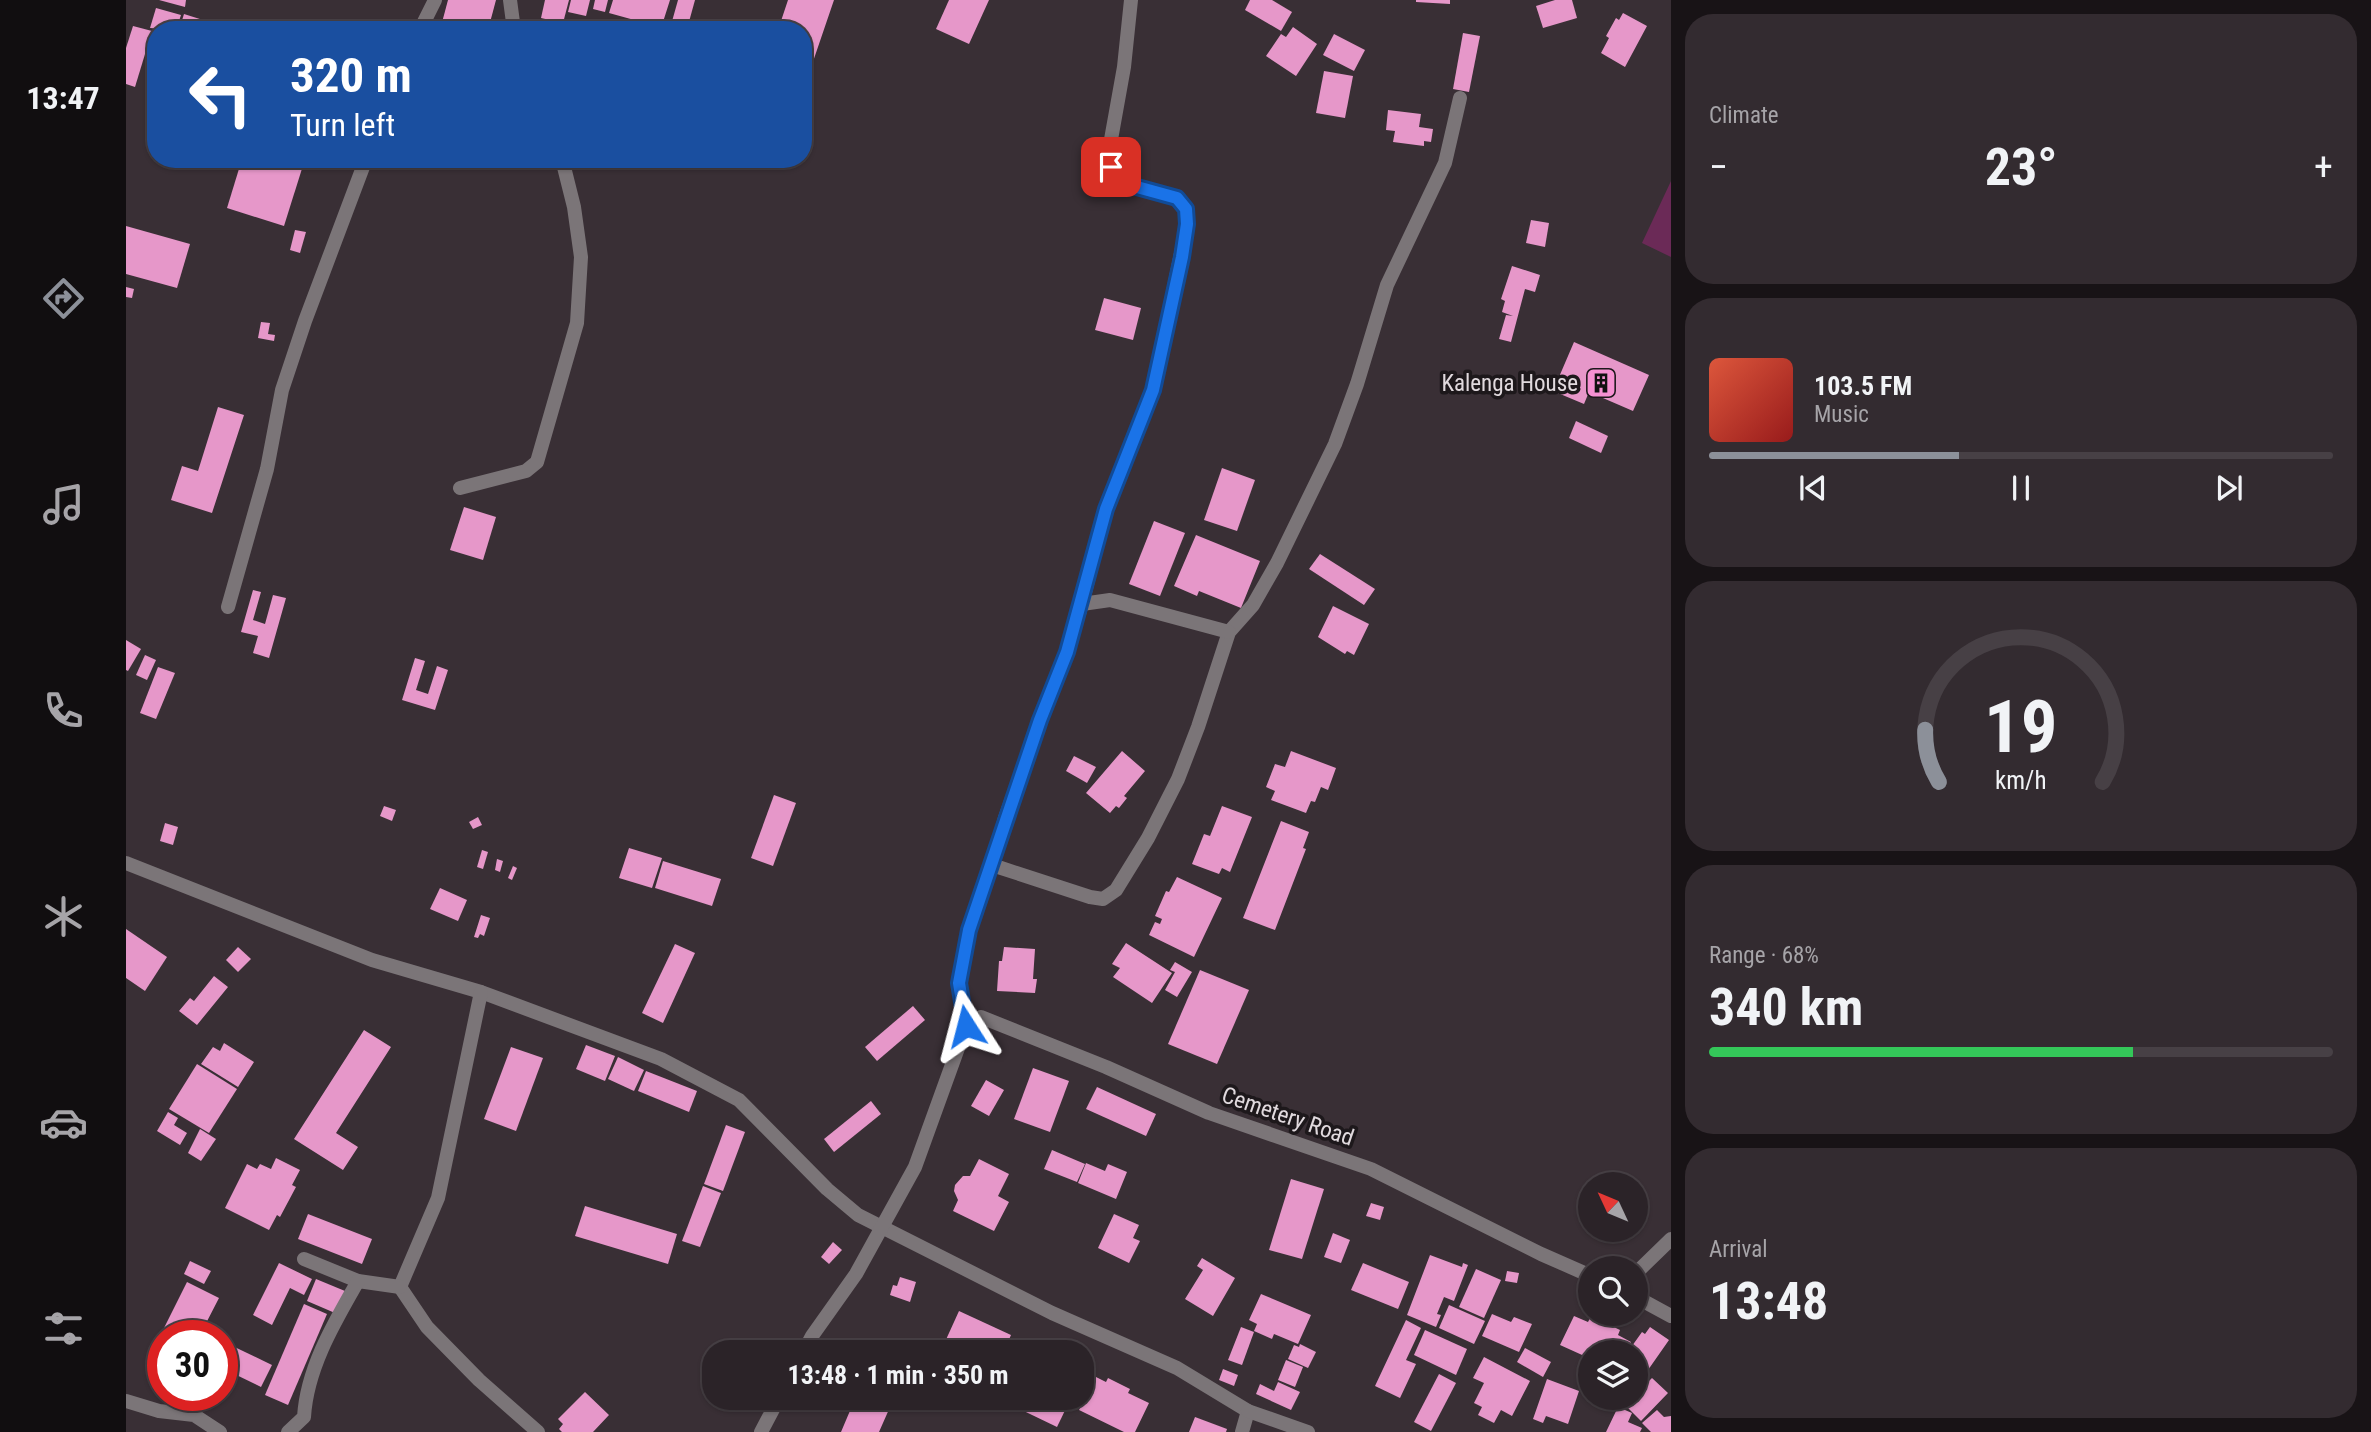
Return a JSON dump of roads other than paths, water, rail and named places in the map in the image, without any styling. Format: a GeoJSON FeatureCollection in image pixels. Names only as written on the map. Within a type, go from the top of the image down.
{"type":"FeatureCollection","features":[{"type":"Feature","properties":{"kind":"street"},"geometry":{"type":"LineString","coordinates":[[424,21],[435,0]]}},
{"type":"Feature","properties":{"kind":"street"},"geometry":{"type":"LineString","coordinates":[[510,0],[513,21]]}},
{"type":"Feature","properties":{"kind":"street"},"geometry":{"type":"LineString","coordinates":[[810,1340],[856,1275],[915,1167],[966,1026],[959,983],[969,930],[1005,818],[1067,652],[1106,509],[1153,390],[1187,224],[1186,209],[1177,198],[1126,184],[1111,167],[1111,145],[1124,67],[1131,0]]}},
{"type":"Feature","properties":{"kind":"street"},"geometry":{"type":"LineString","coordinates":[[992,865],[1103,899],[1116,890],[1149,838],[1178,779],[1214,684],[1229,632],[1253,606],[1335,444],[1357,384],[1387,285],[1445,163],[1460,98]]}},
{"type":"Feature","properties":{"kind":"street"},"geometry":{"type":"LineString","coordinates":[[228,607],[267,470],[282,390],[304,321],[363,168]]}},
{"type":"Feature","properties":{"kind":"street"},"geometry":{"type":"LineString","coordinates":[[460,488],[526,471],[537,461],[577,323],[581,257],[574,207],[564,168]]}},
{"type":"Feature","properties":{"kind":"street"},"geometry":{"type":"LineString","coordinates":[[1082,604],[1110,600],[1229,632]]}},
{"type":"Feature","properties":{"kind":"street"},"geometry":{"type":"LineString","coordinates":[[126,863],[372,960],[481,992],[661,1059],[739,1100],[827,1189],[858,1215],[1052,1313],[1177,1368],[1248,1411],[1308,1432]]}},
{"type":"Feature","properties":{"kind":"street"},"geometry":{"type":"LineString","coordinates":[[400,1287],[438,1198],[481,992]]}},
{"type":"Feature","properties":{"kind":"street","name":"Cemetery Road"},"geometry":{"type":"LineString","coordinates":[[966,1026],[981,1017],[1209,1113],[1371,1169],[1578,1270]]}},
{"type":"Feature","properties":{"kind":"street"},"geometry":{"type":"LineString","coordinates":[[1648,1261],[1671,1239]]}},
{"type":"Feature","properties":{"kind":"street"},"geometry":{"type":"LineString","coordinates":[[304,1259],[358,1281],[400,1287],[427,1327],[479,1380],[538,1432]]}},
{"type":"Feature","properties":{"kind":"street"},"geometry":{"type":"LineString","coordinates":[[288,1432],[304,1417],[305,1399],[323,1344],[358,1281]]}},
{"type":"Feature","properties":{"kind":"street"},"geometry":{"type":"LineString","coordinates":[[1648,1304],[1671,1316]]}},
{"type":"Feature","properties":{"kind":"street"},"geometry":{"type":"LineString","coordinates":[[126,1401],[159,1411],[194,1415],[220,1432]]}},
{"type":"Feature","properties":{"kind":"street"},"geometry":{"type":"LineString","coordinates":[[761,1432],[773,1410]]}},
{"type":"Feature","properties":{"kind":"street"},"geometry":{"type":"LineString","coordinates":[[1242,1432],[1248,1411]]}},
{"type":"Feature","properties":{"kind":"place","name":"Kalenga House"},"geometry":{"type":"Point","coordinates":[1601,383]}}]}
